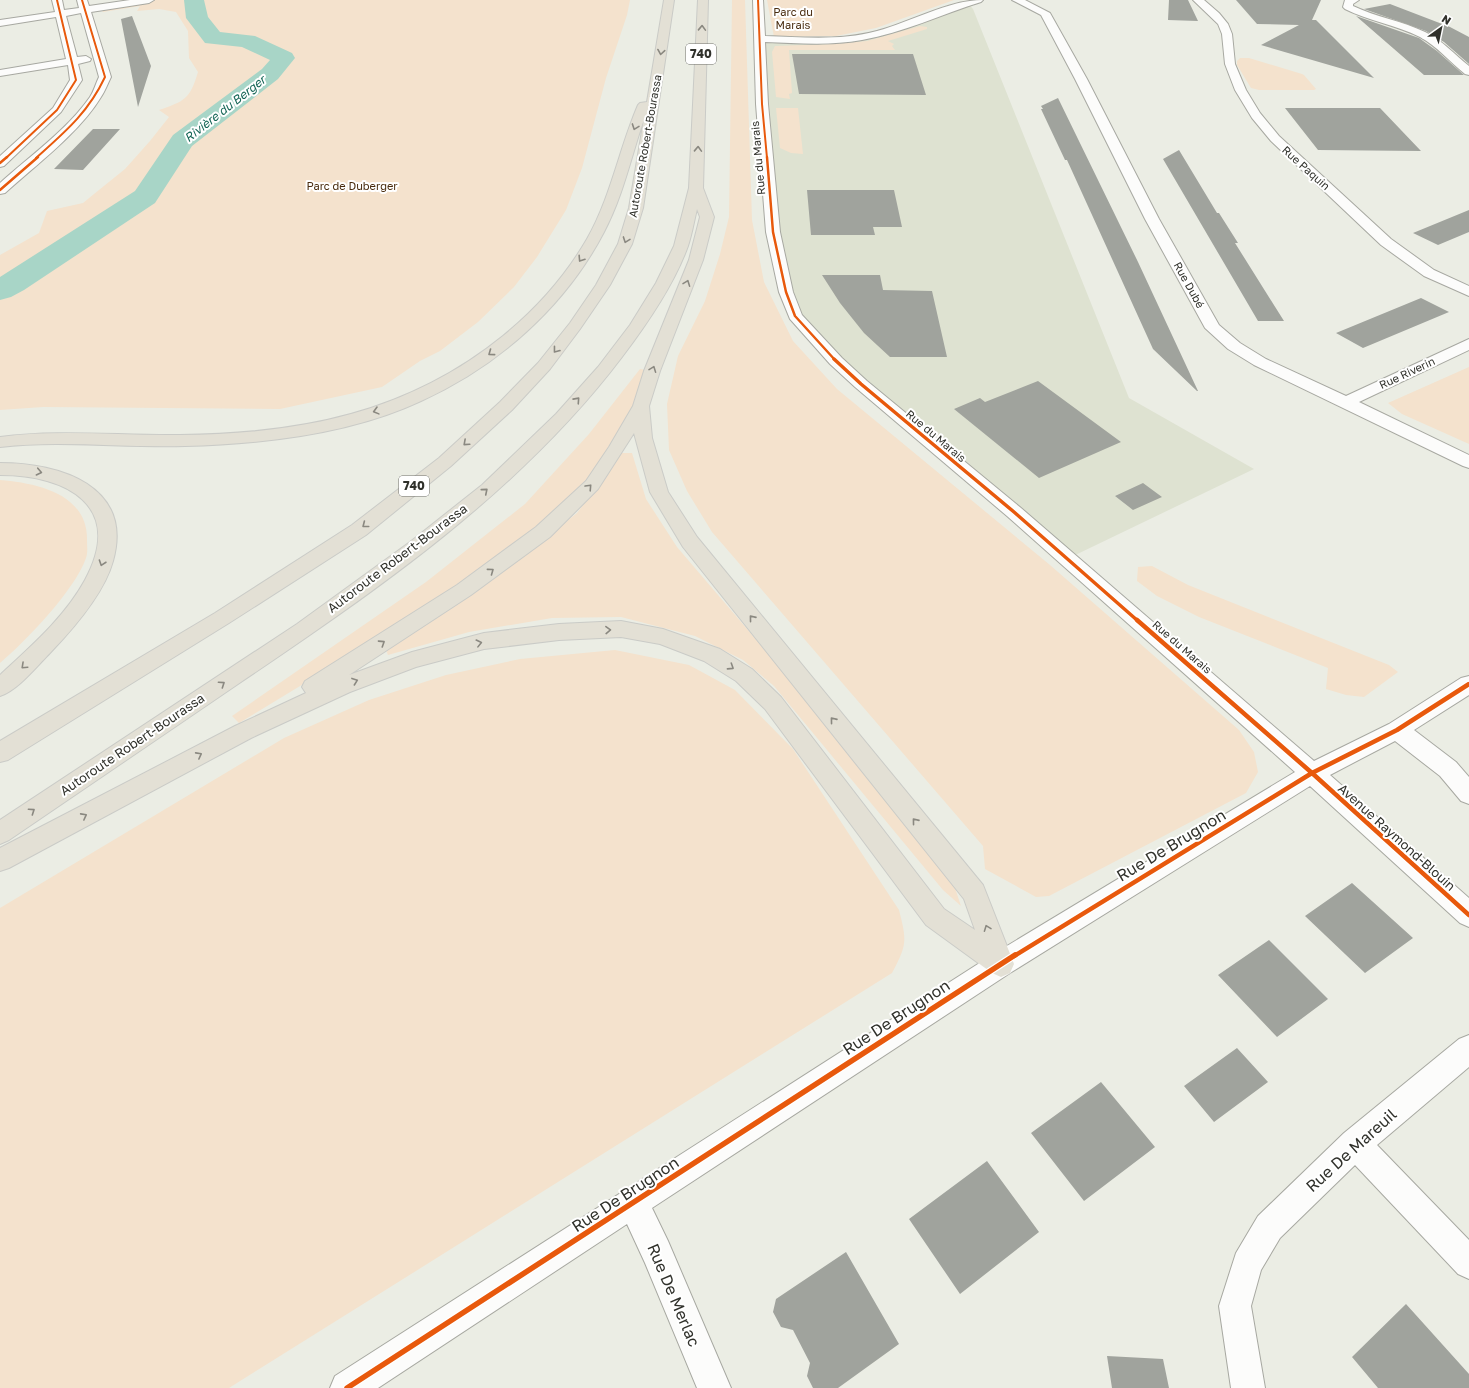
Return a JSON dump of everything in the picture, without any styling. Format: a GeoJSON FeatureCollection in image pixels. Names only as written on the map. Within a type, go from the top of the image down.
{"type":"FeatureCollection","features":[{"type":"Feature","properties":{"kind":"highway","name":"Autoroute Robert-Bourassa"},"geometry":{"type":"LineString","coordinates":[[0,753],[222,618],[359,530],[445,462],[506,406],[544,366],[575,326],[603,285],[625,244],[636,208],[669,0]]}},
{"type":"Feature","properties":{"kind":"highway","name":"Autoroute Robert-Bourassa"},"geometry":{"type":"LineString","coordinates":[[0,832],[304,629],[417,547],[488,489],[562,418],[604,370],[636,327],[663,283],[681,246],[696,188],[703,0]]}},
{"type":"Feature","properties":{"kind":"highway"},"geometry":{"type":"LineString","coordinates":[[0,442],[64,439],[201,441],[268,435],[317,427],[387,408],[426,392],[471,367],[500,347],[524,326],[551,298],[579,262],[599,229],[611,202],[635,126],[657,79]]}},
{"type":"Feature","properties":{"kind":"highway"},"geometry":{"type":"LineString","coordinates":[[243,732],[464,590],[543,532],[592,485],[617,448],[641,406],[652,371],[696,260],[708,217],[696,188]]}},
{"type":"Feature","properties":{"kind":"highway"},"geometry":{"type":"LineString","coordinates":[[641,406],[643,438],[659,492],[690,542],[974,893],[1001,964]]}},
{"type":"Feature","properties":{"kind":"highway"},"geometry":{"type":"LineString","coordinates":[[0,469],[31,471],[53,475],[73,483],[87,492],[98,505],[106,524],[107,544],[102,565],[87,593],[58,632],[0,688]]}},
{"type":"Feature","properties":{"kind":"highway"},"geometry":{"type":"LineString","coordinates":[[0,860],[243,732],[342,686],[412,660],[484,641],[559,632],[621,629],[663,637],[712,655],[744,676],[773,703],[935,917],[1001,964]]}},
{"type":"Feature","properties":{"kind":"street"},"geometry":{"type":"LineString","coordinates":[[0,163],[57,110],[76,80],[73,61],[57,0]]}},
{"type":"Feature","properties":{"kind":"street"},"geometry":{"type":"LineString","coordinates":[[0,23],[60,14],[84,5],[149,0]]}},
{"type":"Feature","properties":{"kind":"street","name":"Rue du Marais"},"geometry":{"type":"LineString","coordinates":[[758,0],[762,104],[773,232],[786,292],[795,316],[836,361],[861,384],[1014,512],[1312,773]]}},
{"type":"Feature","properties":{"kind":"street"},"geometry":{"type":"LineString","coordinates":[[760,39],[825,40],[863,37],[913,23],[978,0]]}},
{"type":"Feature","properties":{"kind":"street","name":"Rue Dubé"},"geometry":{"type":"LineString","coordinates":[[1017,0],[1045,13],[1082,79],[1152,219],[1213,328],[1234,346],[1260,362],[1469,462]]}},
{"type":"Feature","properties":{"kind":"street","name":"Rue Paquin"},"geometry":{"type":"LineString","coordinates":[[1198,0],[1210,9],[1222,22],[1227,33],[1230,64],[1242,94],[1252,111],[1281,146],[1296,157],[1386,242],[1429,273],[1469,292]]}},
{"type":"Feature","properties":{"kind":"street"},"geometry":{"type":"LineString","coordinates":[[1354,0],[1348,2],[1348,7],[1358,12],[1410,29],[1424,36],[1469,72]]}},
{"type":"Feature","properties":{"kind":"street"},"geometry":{"type":"LineString","coordinates":[[0,190],[64,133],[84,112],[96,96],[105,77],[84,5]]}},
{"type":"Feature","properties":{"kind":"street"},"geometry":{"type":"LineString","coordinates":[[0,73],[99,57]]}},
{"type":"Feature","properties":{"kind":"street","name":"Rue Riverin"},"geometry":{"type":"LineString","coordinates":[[1346,402],[1469,344]]}},
{"type":"Feature","properties":{"kind":"street","name":"Rue De Brugnon"},"geometry":{"type":"LineString","coordinates":[[347,1388],[1001,964],[1312,773],[1397,730],[1469,684]]}},
{"type":"Feature","properties":{"kind":"street"},"geometry":{"type":"LineString","coordinates":[[1397,730],[1448,769],[1469,794]]}},
{"type":"Feature","properties":{"kind":"street","name":"Avenue Raymond-Blouin"},"geometry":{"type":"LineString","coordinates":[[1312,773],[1469,915]]}},
{"type":"Feature","properties":{"kind":"street","name":"Rue De Mareuil"},"geometry":{"type":"LineString","coordinates":[[1248,1388],[1235,1306],[1247,1264],[1269,1228],[1355,1144],[1469,1049]]}},
{"type":"Feature","properties":{"kind":"street"},"geometry":{"type":"LineString","coordinates":[[1355,1144],[1469,1263]]}},
{"type":"Feature","properties":{"kind":"street","name":"Rue De Merlac"},"geometry":{"type":"LineString","coordinates":[[633,1203],[657,1252],[714,1388]]}},
{"type":"Feature","properties":{"kind":"shaded area"},"geometry":{"type":"Polygon","coordinates":[[[968,3],[973,9],[1129,398],[1254,469],[1067,559],[861,384],[795,316],[778,260],[760,39],[863,37],[968,3]]]}},
{"type":"Feature","properties":{"kind":"green space","name":"Parc de Duberger"},"geometry":{"type":"Polygon","coordinates":[[[128,0],[630,0],[627,15],[606,78],[582,168],[566,210],[537,257],[514,287],[478,322],[440,351],[420,361],[382,387],[280,409],[43,407],[0,410],[0,255],[39,233],[47,211],[83,203],[125,169],[169,117],[159,110],[175,104],[185,98],[192,88],[198,72],[189,58],[188,31],[176,12],[159,9],[137,11],[140,6],[103,12],[98,5],[128,0]]]}},
{"type":"Feature","properties":{"kind":"green space"},"geometry":{"type":"Polygon","coordinates":[[[732,0],[745,0],[752,220],[764,282],[793,341],[837,389],[1050,565],[1239,730],[1254,752],[1258,772],[1246,793],[1049,896],[1036,897],[985,869],[983,846],[712,532],[687,491],[669,450],[667,404],[678,356],[705,301],[720,254],[729,217],[732,0]]]}},
{"type":"Feature","properties":{"kind":"green space","name":"Parc du Marais"},"geometry":{"type":"Polygon","coordinates":[[[767,0],[954,0],[876,28],[836,36],[774,37],[767,0]]]}},
{"type":"Feature","properties":{"kind":"green space"},"geometry":{"type":"Polygon","coordinates":[[[920,26],[927,27],[927,29],[888,41],[894,44],[892,46],[895,50],[789,50],[792,93],[789,94],[790,99],[776,97],[772,52],[775,46],[867,41],[920,26]]]}},
{"type":"Feature","properties":{"kind":"green space"},"geometry":{"type":"Polygon","coordinates":[[[1240,58],[1249,58],[1302,74],[1316,89],[1259,90],[1251,88],[1237,65],[1237,61],[1240,58]]]}},
{"type":"Feature","properties":{"kind":"green space"},"geometry":{"type":"Polygon","coordinates":[[[776,108],[798,108],[803,154],[791,153],[780,148],[776,108]]]}},
{"type":"Feature","properties":{"kind":"green space"},"geometry":{"type":"Polygon","coordinates":[[[1469,367],[1469,444],[1402,414],[1388,403],[1469,367]]]}},
{"type":"Feature","properties":{"kind":"green space"},"geometry":{"type":"Polygon","coordinates":[[[640,369],[652,371],[595,478],[539,529],[453,593],[239,723],[232,716],[426,582],[525,504],[589,434],[640,369]]]}},
{"type":"Feature","properties":{"kind":"green space"},"geometry":{"type":"Polygon","coordinates":[[[622,453],[632,453],[646,499],[677,547],[771,657],[955,888],[961,906],[943,890],[774,686],[743,660],[695,636],[621,617],[552,618],[469,632],[388,655],[384,645],[498,576],[577,513],[622,453]]]}},
{"type":"Feature","properties":{"kind":"green space"},"geometry":{"type":"Polygon","coordinates":[[[0,480],[29,484],[44,488],[58,494],[70,502],[79,512],[85,524],[87,554],[72,585],[61,599],[36,629],[0,663],[0,480]]]}},
{"type":"Feature","properties":{"kind":"green space"},"geometry":{"type":"Polygon","coordinates":[[[1152,566],[1188,585],[1389,665],[1398,672],[1364,697],[1346,695],[1326,689],[1328,668],[1199,617],[1157,596],[1137,581],[1138,567],[1152,566]]]}},
{"type":"Feature","properties":{"kind":"green space"},"geometry":{"type":"Polygon","coordinates":[[[615,650],[689,665],[735,690],[793,749],[899,910],[904,943],[901,956],[892,973],[229,1388],[0,1388],[0,908],[284,738],[369,700],[446,675],[520,659],[615,650]]]}},
{"type":"Feature","properties":{"kind":"building"},"geometry":{"type":"Polygon","coordinates":[[[1169,0],[1188,0],[1198,21],[1168,20],[1169,0]]]}},
{"type":"Feature","properties":{"kind":"building"},"geometry":{"type":"Polygon","coordinates":[[[1236,0],[1321,0],[1312,20],[1316,20],[1374,78],[1261,45],[1299,25],[1257,24],[1236,0]]]}},
{"type":"Feature","properties":{"kind":"building"},"geometry":{"type":"Polygon","coordinates":[[[1390,4],[1450,27],[1469,37],[1469,64],[1444,42],[1426,31],[1364,9],[1390,4]]]}},
{"type":"Feature","properties":{"kind":"building"},"geometry":{"type":"Polygon","coordinates":[[[132,16],[151,66],[138,107],[121,19],[132,16]]]}},
{"type":"Feature","properties":{"kind":"building"},"geometry":{"type":"Polygon","coordinates":[[[1356,16],[1419,38],[1437,51],[1464,75],[1424,75],[1356,16]]]}},
{"type":"Feature","properties":{"kind":"building"},"geometry":{"type":"Polygon","coordinates":[[[792,54],[913,54],[926,95],[799,94],[792,54]]]}},
{"type":"Feature","properties":{"kind":"building"},"geometry":{"type":"Polygon","coordinates":[[[1058,98],[1138,262],[1198,391],[1153,349],[1067,160],[1065,160],[1041,109],[1043,109],[1041,106],[1058,98]]]}},
{"type":"Feature","properties":{"kind":"building"},"geometry":{"type":"Polygon","coordinates":[[[1285,108],[1380,108],[1421,151],[1318,150],[1285,108]]]}},
{"type":"Feature","properties":{"kind":"building"},"geometry":{"type":"Polygon","coordinates":[[[93,129],[120,129],[83,170],[54,169],[93,129]]]}},
{"type":"Feature","properties":{"kind":"building"},"geometry":{"type":"Polygon","coordinates":[[[1179,150],[1217,213],[1219,213],[1238,243],[1235,243],[1284,321],[1258,321],[1163,159],[1179,150]]]}},
{"type":"Feature","properties":{"kind":"building"},"geometry":{"type":"Polygon","coordinates":[[[807,190],[894,190],[902,227],[873,227],[875,235],[811,235],[807,190]]]}},
{"type":"Feature","properties":{"kind":"building"},"geometry":{"type":"Polygon","coordinates":[[[1469,210],[1469,232],[1438,245],[1413,233],[1469,210]]]}},
{"type":"Feature","properties":{"kind":"building"},"geometry":{"type":"Polygon","coordinates":[[[822,275],[880,275],[883,290],[932,291],[947,357],[890,357],[864,333],[840,303],[822,275]]]}},
{"type":"Feature","properties":{"kind":"building"},"geometry":{"type":"Polygon","coordinates":[[[1421,298],[1449,312],[1363,348],[1336,333],[1421,298]]]}},
{"type":"Feature","properties":{"kind":"building"},"geometry":{"type":"Polygon","coordinates":[[[1038,381],[1121,442],[1039,478],[954,409],[980,398],[985,402],[1038,381]]]}},
{"type":"Feature","properties":{"kind":"building"},"geometry":{"type":"Polygon","coordinates":[[[1143,483],[1162,497],[1133,510],[1115,496],[1143,483]]]}},
{"type":"Feature","properties":{"kind":"building"},"geometry":{"type":"Polygon","coordinates":[[[1352,883],[1413,938],[1365,973],[1305,916],[1352,883]]]}},
{"type":"Feature","properties":{"kind":"building"},"geometry":{"type":"Polygon","coordinates":[[[1269,940],[1328,999],[1277,1037],[1218,975],[1269,940]]]}},
{"type":"Feature","properties":{"kind":"building"},"geometry":{"type":"Polygon","coordinates":[[[1237,1048],[1268,1082],[1214,1122],[1184,1086],[1237,1048]]]}},
{"type":"Feature","properties":{"kind":"building"},"geometry":{"type":"Polygon","coordinates":[[[1101,1082],[1155,1147],[1084,1201],[1031,1133],[1101,1082]]]}},
{"type":"Feature","properties":{"kind":"building"},"geometry":{"type":"Polygon","coordinates":[[[987,1161],[1039,1232],[960,1294],[909,1219],[987,1161]]]}},
{"type":"Feature","properties":{"kind":"building"},"geometry":{"type":"Polygon","coordinates":[[[846,1252],[899,1344],[838,1388],[813,1388],[807,1376],[810,1363],[793,1330],[781,1327],[773,1312],[776,1299],[846,1252]]]}},
{"type":"Feature","properties":{"kind":"building"},"geometry":{"type":"Polygon","coordinates":[[[1406,1304],[1469,1374],[1469,1388],[1378,1388],[1352,1357],[1406,1304]]]}},
{"type":"Feature","properties":{"kind":"building"},"geometry":{"type":"Polygon","coordinates":[[[1107,1356],[1163,1359],[1169,1388],[1112,1388],[1107,1356]]]}},
{"type":"Feature","properties":{"kind":"waterway","name":"Rivière du Berger"},"geometry":{"type":"LineString","coordinates":[[0,290],[145,197],[182,141],[270,74],[284,58],[247,41],[213,38],[197,18],[194,0]]}},
{"type":"Feature","properties":{"kind":"cycle path"},"geometry":{"type":"LineString","coordinates":[[0,163],[57,110],[76,80],[57,0]]}},
{"type":"Feature","properties":{"kind":"cycle path"},"geometry":{"type":"LineString","coordinates":[[0,190],[64,133],[84,112],[96,96],[105,77],[82,0]]}},
{"type":"Feature","properties":{"kind":"cycle path"},"geometry":{"type":"LineString","coordinates":[[758,0],[762,104],[773,232],[786,292],[795,316],[836,361],[861,384],[1014,512],[1312,773],[1469,915]]}},
{"type":"Feature","properties":{"kind":"cycle path"},"geometry":{"type":"LineString","coordinates":[[347,1388],[1001,964],[1312,773],[1397,730],[1469,684]]}}]}
